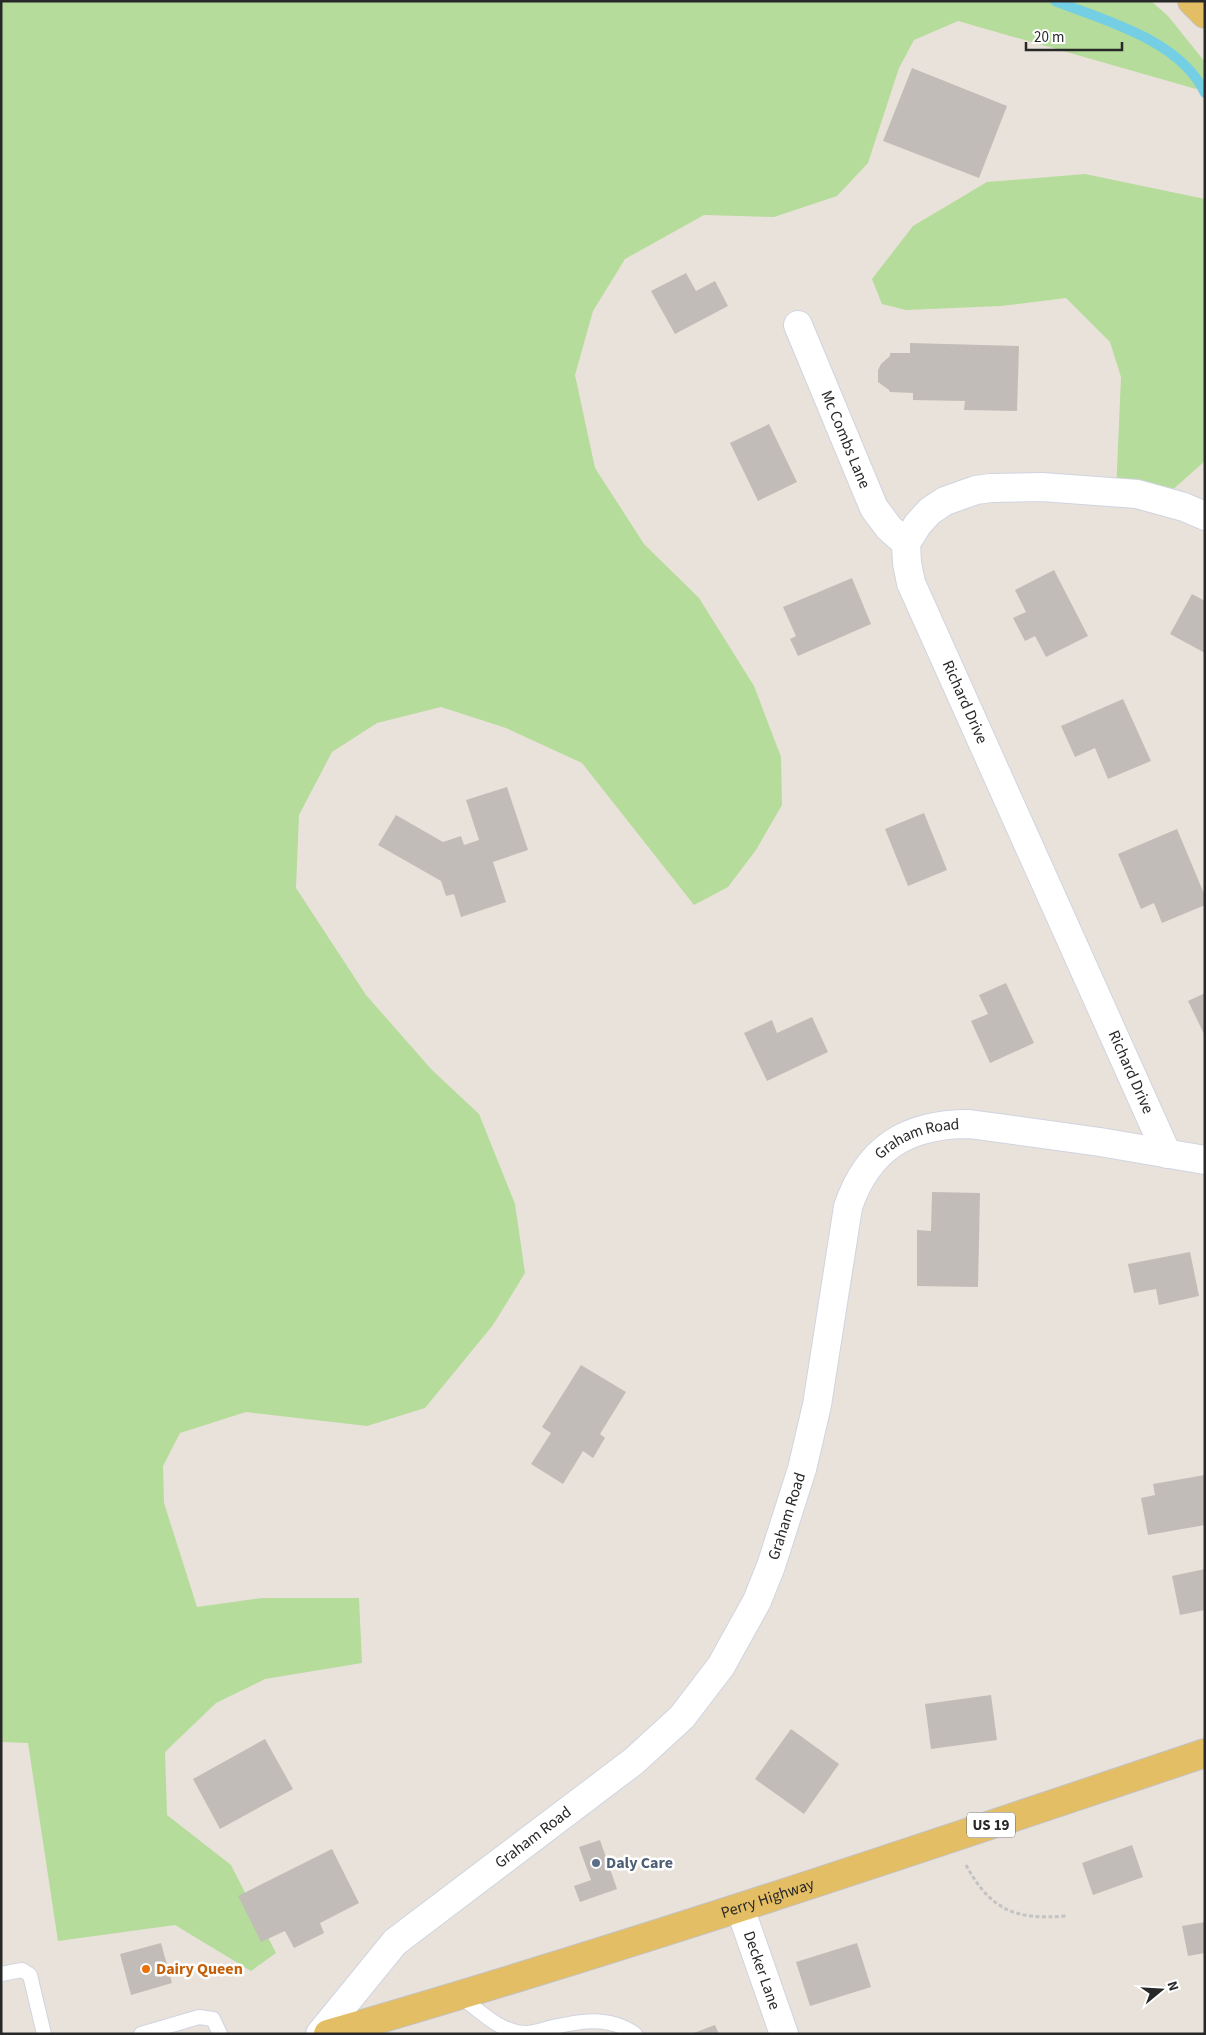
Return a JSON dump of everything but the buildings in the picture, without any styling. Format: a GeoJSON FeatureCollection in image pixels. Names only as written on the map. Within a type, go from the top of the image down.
{"type":"FeatureCollection","features":[{"type":"Feature","properties":{"kind":"main road"},"geometry":{"type":"LineString","coordinates":[[1192,1],[1205,14]]}},
{"type":"Feature","properties":{"kind":"main road","name":"Perry Highway"},"geometry":{"type":"LineString","coordinates":[[328,2034],[460,1996],[740,1908],[1205,1753]]}},
{"type":"Feature","properties":{"kind":"street","name":"Mc Combs Lane"},"geometry":{"type":"LineString","coordinates":[[798,325],[874,508],[889,528],[906,543]]}},
{"type":"Feature","properties":{"kind":"street"},"geometry":{"type":"LineString","coordinates":[[906,543],[918,524],[930,511],[945,501],[976,490],[991,488],[1042,487],[1137,494],[1184,507],[1205,516]]}},
{"type":"Feature","properties":{"kind":"street","name":"Richard Drive"},"geometry":{"type":"LineString","coordinates":[[906,543],[907,563],[912,583],[1167,1154]]}},
{"type":"Feature","properties":{"kind":"street","name":"Graham Road"},"geometry":{"type":"LineString","coordinates":[[320,2034],[395,1942],[640,1756],[682,1717],[721,1666],[757,1601],[789,1514],[817,1405],[848,1208],[854,1188],[878,1155],[893,1143],[911,1134],[947,1124],[962,1124],[1100,1142],[1205,1160]]}},
{"type":"Feature","properties":{"kind":"street","name":"Decker Lane"},"geometry":{"type":"LineString","coordinates":[[740,1908],[784,2034]]}},
{"type":"Feature","properties":{"kind":"lane"},"geometry":{"type":"LineString","coordinates":[[1,1974],[22,1970],[30,1976],[44,2034]]}},
{"type":"Feature","properties":{"kind":"lane"},"geometry":{"type":"LineString","coordinates":[[460,1996],[502,2028],[526,2033],[575,2022],[598,2020],[624,2026],[634,2034]]}},
{"type":"Feature","properties":{"kind":"lane"},"geometry":{"type":"LineString","coordinates":[[141,2034],[199,2017],[213,2019],[220,2034]]}},
{"type":"Feature","properties":{"kind":"path"},"geometry":{"type":"LineString","coordinates":[[952,1838],[974,1879],[987,1895],[1001,1906],[1020,1915],[1043,1918],[1066,1916]]}},
{"type":"Feature","properties":{"kind":"green space"},"geometry":{"type":"Polygon","coordinates":[[[1,1],[1151,1],[1168,16],[1205,62],[1205,85],[1196,89],[958,21],[914,40],[899,68],[868,163],[837,196],[774,217],[704,215],[625,259],[593,311],[575,375],[595,468],[644,544],[699,598],[754,686],[781,757],[782,805],[756,850],[728,887],[694,905],[582,763],[506,728],[441,707],[377,723],[332,752],[299,815],[296,888],[366,995],[432,1070],[479,1114],[515,1204],[525,1273],[493,1325],[425,1408],[367,1426],[246,1412],[180,1433],[163,1466],[164,1503],[197,1607],[262,1598],[359,1598],[362,1663],[265,1679],[216,1703],[165,1752],[167,1815],[231,1865],[276,1953],[251,1971],[175,1925],[58,1941],[28,1743],[1,1742],[1,1]]]}},
{"type":"Feature","properties":{"kind":"green space"},"geometry":{"type":"Polygon","coordinates":[[[1085,174],[1205,199],[1205,461],[1161,500],[1116,493],[1121,377],[1110,342],[1066,298],[1001,306],[906,310],[882,304],[872,279],[913,226],[987,182],[1085,174]]]}},
{"type":"Feature","properties":{"kind":"waterway"},"geometry":{"type":"LineString","coordinates":[[1055,1],[1118,25],[1160,46],[1178,59],[1193,75],[1205,93]]}},
{"type":"Feature","properties":{"kind":"place","name":"Daly Care"},"geometry":{"type":"Point","coordinates":[596,1863]}},
{"type":"Feature","properties":{"kind":"place","name":"Dairy Queen"},"geometry":{"type":"Point","coordinates":[146,1969]}}]}
